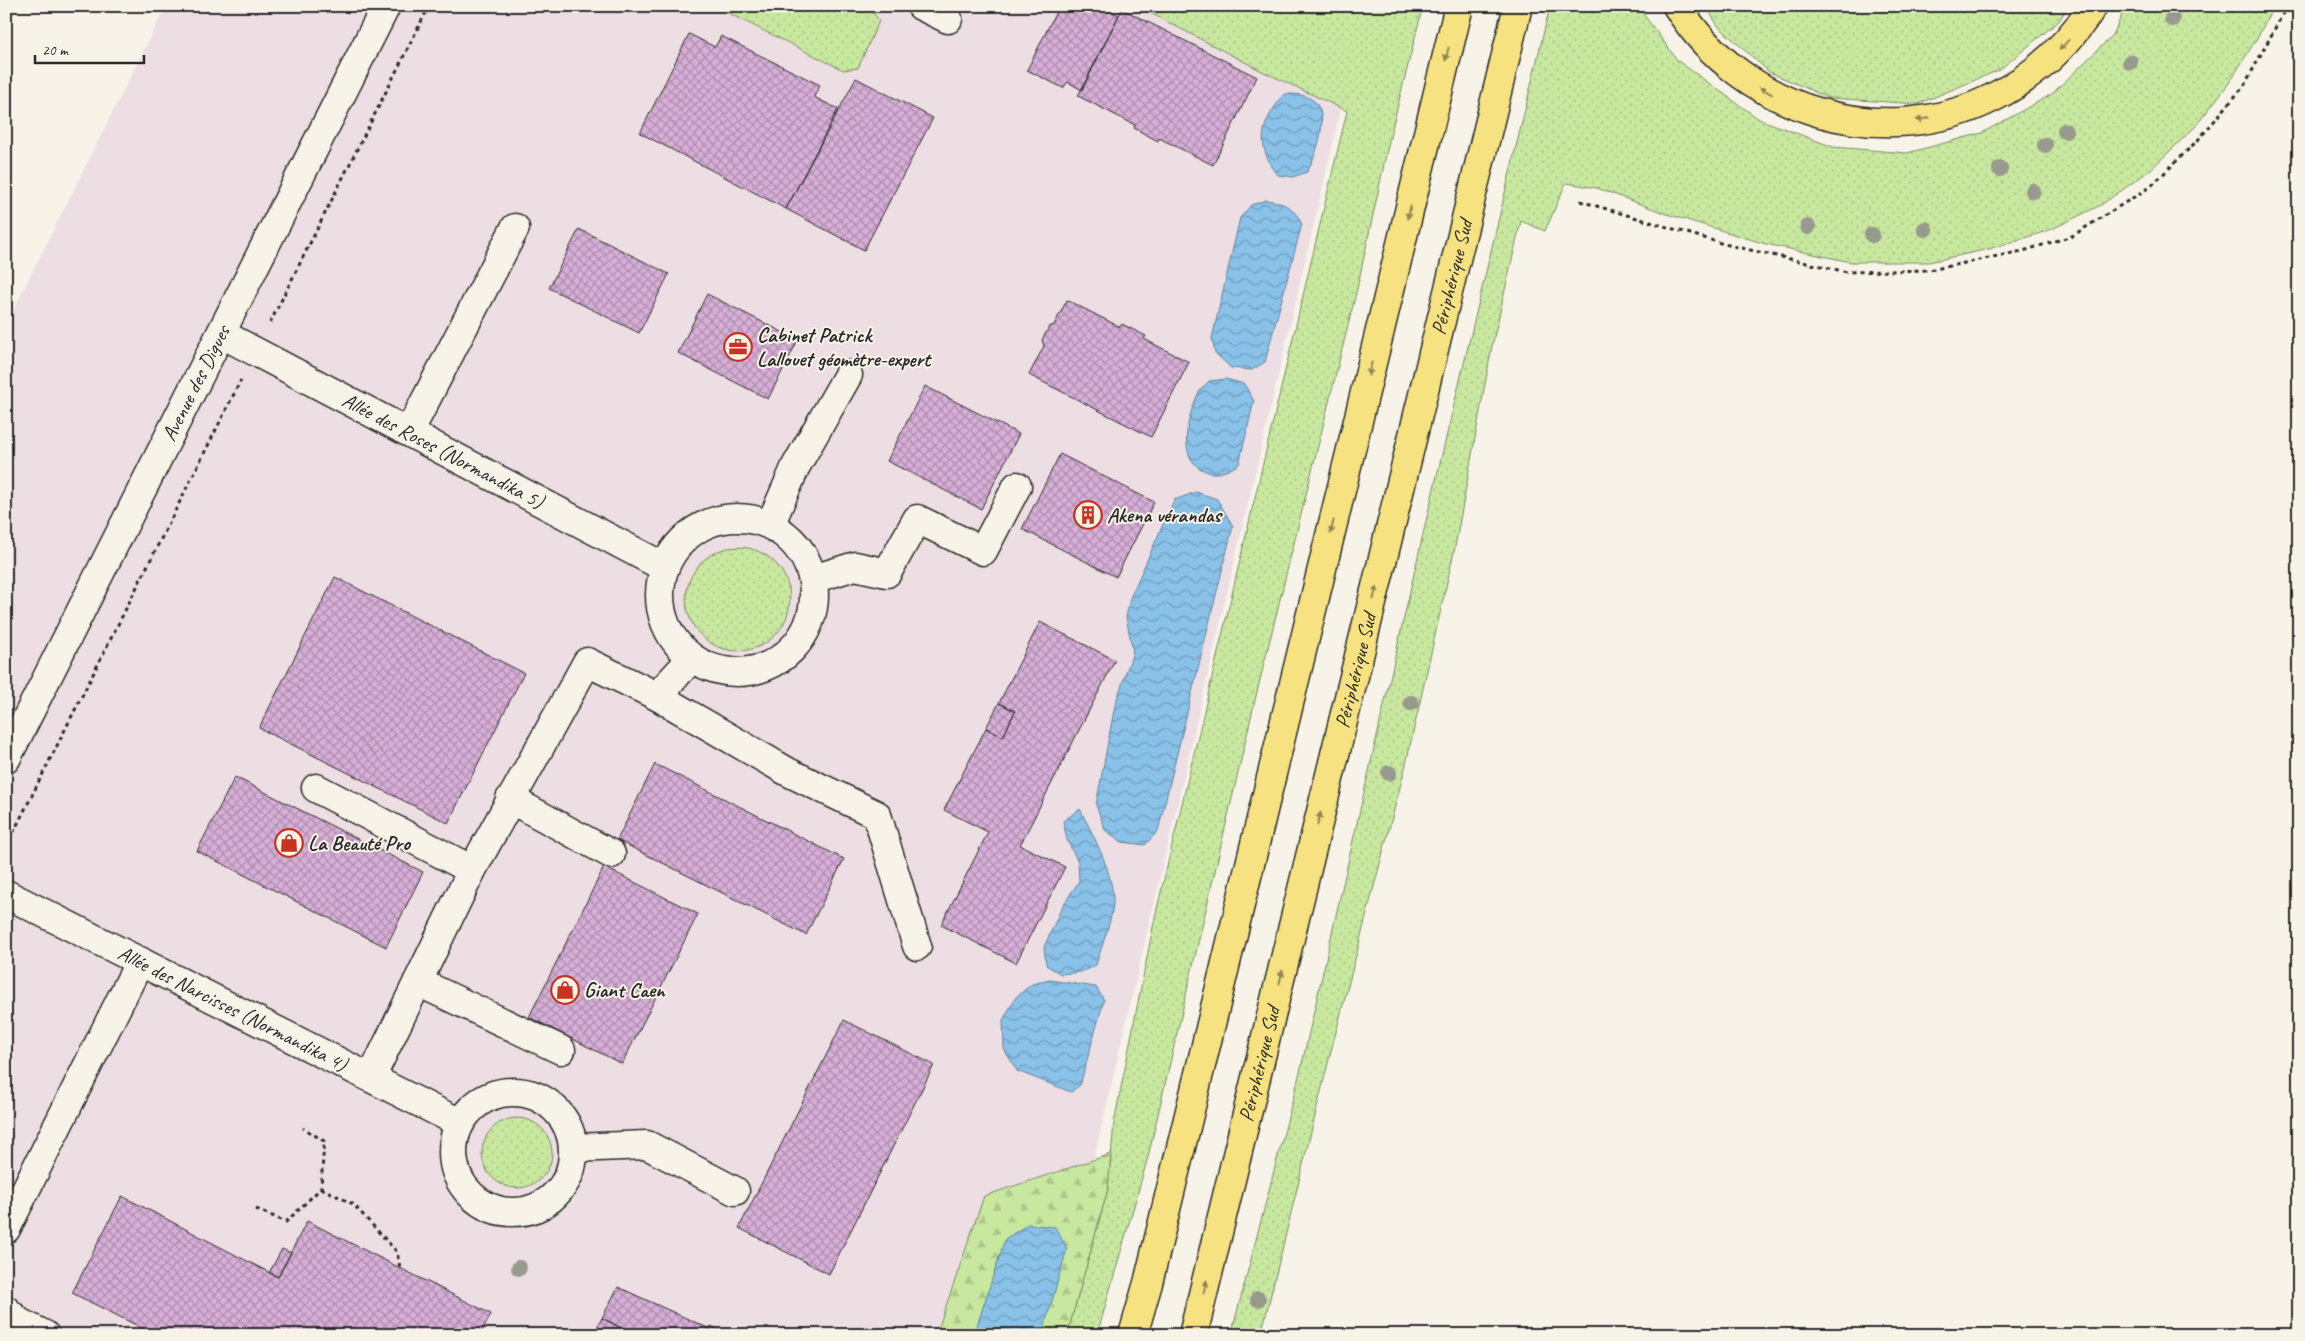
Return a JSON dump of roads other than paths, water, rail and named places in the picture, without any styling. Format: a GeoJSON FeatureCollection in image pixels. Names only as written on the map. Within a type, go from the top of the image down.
{"type":"FeatureCollection","features":[{"type":"Feature","properties":{"kind":"highway"},"geometry":{"type":"LineString","coordinates":[[1133,1335],[1155,1254],[1459,6]]}},
{"type":"Feature","properties":{"kind":"highway","name":"Périphérique Sud"},"geometry":{"type":"LineString","coordinates":[[1193,1335],[1518,6]]}},
{"type":"Feature","properties":{"kind":"highway"},"geometry":{"type":"LineString","coordinates":[[1677,6],[1692,28],[1716,54],[1737,72],[1764,90],[1816,112],[1855,121],[1886,122],[1914,121],[1951,113],[1978,104],[2009,89],[2057,53],[2075,33],[2093,6]]}},
{"type":"Feature","properties":{"kind":"street","name":"Avenue des Digues"},"geometry":{"type":"LineString","coordinates":[[6,759],[386,6]]}},
{"type":"Feature","properties":{"kind":"street"},"geometry":{"type":"LineString","coordinates":[[922,6],[948,19]]}},
{"type":"Feature","properties":{"kind":"street"},"geometry":{"type":"LineString","coordinates":[[409,432],[515,228]]}},
{"type":"Feature","properties":{"kind":"street","name":"Allée des Roses (Normandika 5)"},"geometry":{"type":"LineString","coordinates":[[222,334],[664,567]]}},
{"type":"Feature","properties":{"kind":"street"},"geometry":{"type":"LineString","coordinates":[[770,525],[796,466],[848,375]]}},
{"type":"Feature","properties":{"kind":"street"},"geometry":{"type":"LineString","coordinates":[[813,579],[855,566],[887,573],[917,519],[982,551],[1017,486]]}},
{"type":"Feature","properties":{"kind":"street"},"geometry":{"type":"LineString","coordinates":[[746,518],[770,525],[790,539],[805,557],[813,579],[814,606],[806,632],[790,653],[767,668],[741,673],[714,670],[691,659],[673,640],[662,617],[659,592],[664,567],[677,545],[697,528],[720,519],[746,518]]}},
{"type":"Feature","properties":{"kind":"street"},"geometry":{"type":"LineString","coordinates":[[656,696],[691,659]]}},
{"type":"Feature","properties":{"kind":"street"},"geometry":{"type":"LineString","coordinates":[[371,1078],[472,870],[587,662],[656,696],[788,772],[877,816],[917,946]]}},
{"type":"Feature","properties":{"kind":"street"},"geometry":{"type":"LineString","coordinates":[[316,788],[472,870]]}},
{"type":"Feature","properties":{"kind":"street"},"geometry":{"type":"LineString","coordinates":[[510,799],[611,854]]}},
{"type":"Feature","properties":{"kind":"street","name":"Allée des Narcisses (Normandika 4)"},"geometry":{"type":"LineString","coordinates":[[6,894],[460,1123]]}},
{"type":"Feature","properties":{"kind":"street"},"geometry":{"type":"LineString","coordinates":[[6,1229],[140,962]]}},
{"type":"Feature","properties":{"kind":"street"},"geometry":{"type":"LineString","coordinates":[[418,982],[561,1050]]}},
{"type":"Feature","properties":{"kind":"street"},"geometry":{"type":"LineString","coordinates":[[515,1091],[530,1094],[537,1096],[556,1108],[569,1126],[574,1148],[571,1170],[561,1190],[544,1205],[523,1212],[500,1211],[480,1202],[464,1187],[454,1166],[453,1144],[460,1123],[474,1106],[493,1094],[515,1091]]}},
{"type":"Feature","properties":{"kind":"street"},"geometry":{"type":"LineString","coordinates":[[574,1148],[647,1145],[735,1191]]}},
{"type":"Feature","properties":{"kind":"street"},"geometry":{"type":"LineString","coordinates":[[6,1310],[20,1322],[46,1335]]}},
{"type":"Feature","properties":{"kind":"water"},"geometry":{"type":"Polygon","coordinates":[[[1285,94],[1301,95],[1312,99],[1319,109],[1321,117],[1320,137],[1311,165],[1307,172],[1293,177],[1278,175],[1270,164],[1263,143],[1266,124],[1270,114],[1285,94]]]}},
{"type":"Feature","properties":{"kind":"water"},"geometry":{"type":"Polygon","coordinates":[[[1266,200],[1284,204],[1292,210],[1302,224],[1265,362],[1252,370],[1231,368],[1215,353],[1212,338],[1240,218],[1251,205],[1266,200]]]}},
{"type":"Feature","properties":{"kind":"water"},"geometry":{"type":"Polygon","coordinates":[[[1226,379],[1244,384],[1254,401],[1239,464],[1226,471],[1213,473],[1203,470],[1195,464],[1187,447],[1186,437],[1193,405],[1201,390],[1209,381],[1226,379]]]}},
{"type":"Feature","properties":{"kind":"water"},"geometry":{"type":"Polygon","coordinates":[[[1196,492],[1217,499],[1233,526],[1158,831],[1145,845],[1122,842],[1105,830],[1096,805],[1115,705],[1133,652],[1126,617],[1130,598],[1174,500],[1196,492]]]}},
{"type":"Feature","properties":{"kind":"water"},"geometry":{"type":"Polygon","coordinates":[[[1080,809],[1107,868],[1113,893],[1113,904],[1096,965],[1081,972],[1061,974],[1046,965],[1044,947],[1062,907],[1079,881],[1078,862],[1067,840],[1063,821],[1080,809]]]}},
{"type":"Feature","properties":{"kind":"water"},"geometry":{"type":"Polygon","coordinates":[[[1050,980],[1096,987],[1104,1000],[1080,1085],[1071,1092],[1017,1071],[1004,1049],[1003,1020],[1016,997],[1032,984],[1050,980]]]}},
{"type":"Feature","properties":{"kind":"water"},"geometry":{"type":"Polygon","coordinates":[[[1028,1224],[1055,1227],[1067,1249],[1042,1335],[974,1335],[1005,1239],[1028,1224]]]}},
{"type":"Feature","properties":{"kind":"place","name":"Cabinet Patrick Lallouet géomètre-expert"},"geometry":{"type":"Point","coordinates":[738,347]}},
{"type":"Feature","properties":{"kind":"place","name":"Akena vérandas"},"geometry":{"type":"Point","coordinates":[1088,515]}},
{"type":"Feature","properties":{"kind":"place","name":"La Beauté Pro"},"geometry":{"type":"Point","coordinates":[289,843]}},
{"type":"Feature","properties":{"kind":"place","name":"Giant Caen"},"geometry":{"type":"Point","coordinates":[565,990]}}]}
